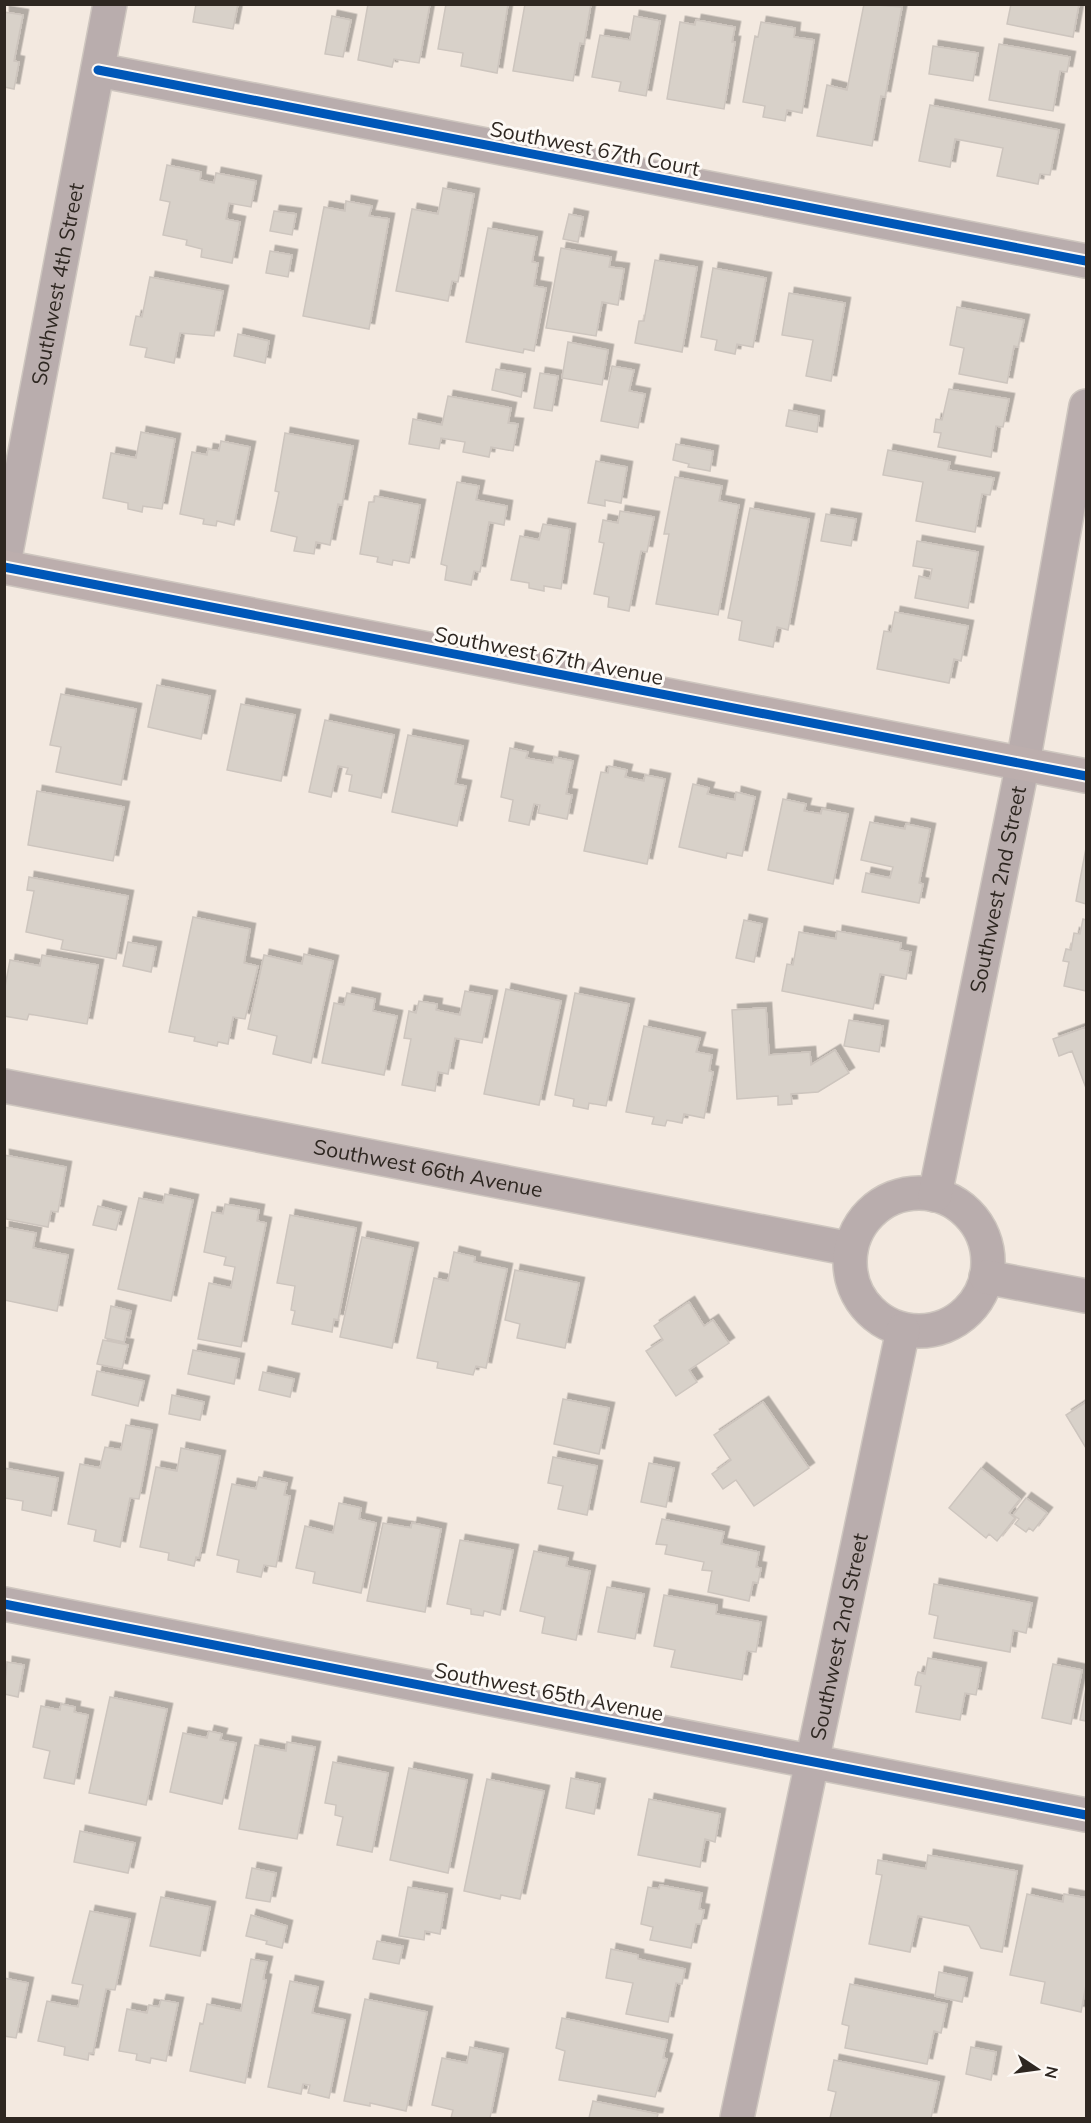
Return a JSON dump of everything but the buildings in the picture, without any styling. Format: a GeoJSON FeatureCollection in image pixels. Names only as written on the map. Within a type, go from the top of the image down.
{"type":"FeatureCollection","features":[{"type":"Feature","properties":{"kind":"main road","name":"Southwest 67th Avenue"},"geometry":{"type":"LineString","coordinates":[[4,565],[1086,776]]}},
{"type":"Feature","properties":{"kind":"street","name":"Southwest 4th Street"},"geometry":{"type":"LineString","coordinates":[[4,565],[110,4]]}},
{"type":"Feature","properties":{"kind":"street","name":"Southwest 67th Court"},"geometry":{"type":"LineString","coordinates":[[98,70],[1086,261]]}},
{"type":"Feature","properties":{"kind":"street","name":"Southwest 2nd Street"},"geometry":{"type":"LineString","coordinates":[[935,1195],[1023,763],[1086,406]]}},
{"type":"Feature","properties":{"kind":"street","name":"Southwest 66th Avenue"},"geometry":{"type":"LineString","coordinates":[[4,1086],[851,1249]]}},
{"type":"Feature","properties":{"kind":"street"},"geometry":{"type":"LineString","coordinates":[[919,1192],[935,1195],[952,1201],[977,1224],[987,1257],[986,1277],[981,1292],[971,1308],[957,1320],[940,1328],[921,1332],[903,1330],[879,1319],[860,1300],[850,1267],[851,1249],[864,1220],[889,1200],[919,1192]]}},
{"type":"Feature","properties":{"kind":"street"},"geometry":{"type":"LineString","coordinates":[[986,1277],[1086,1296]]}},
{"type":"Feature","properties":{"kind":"street","name":"Southwest 2nd Street"},"geometry":{"type":"LineString","coordinates":[[736,2118],[903,1330]]}},
{"type":"Feature","properties":{"kind":"street","name":"Southwest 65th Avenue"},"geometry":{"type":"LineString","coordinates":[[4,1604],[1086,1815]]}},
{"type":"Feature","properties":{"kind":"cycle path"},"geometry":{"type":"LineString","coordinates":[[98,70],[1086,261]]}},
{"type":"Feature","properties":{"kind":"cycle path"},"geometry":{"type":"LineString","coordinates":[[4,567],[1086,776]]}},
{"type":"Feature","properties":{"kind":"cycle path"},"geometry":{"type":"LineString","coordinates":[[4,1604],[1086,1815]]}}]}
